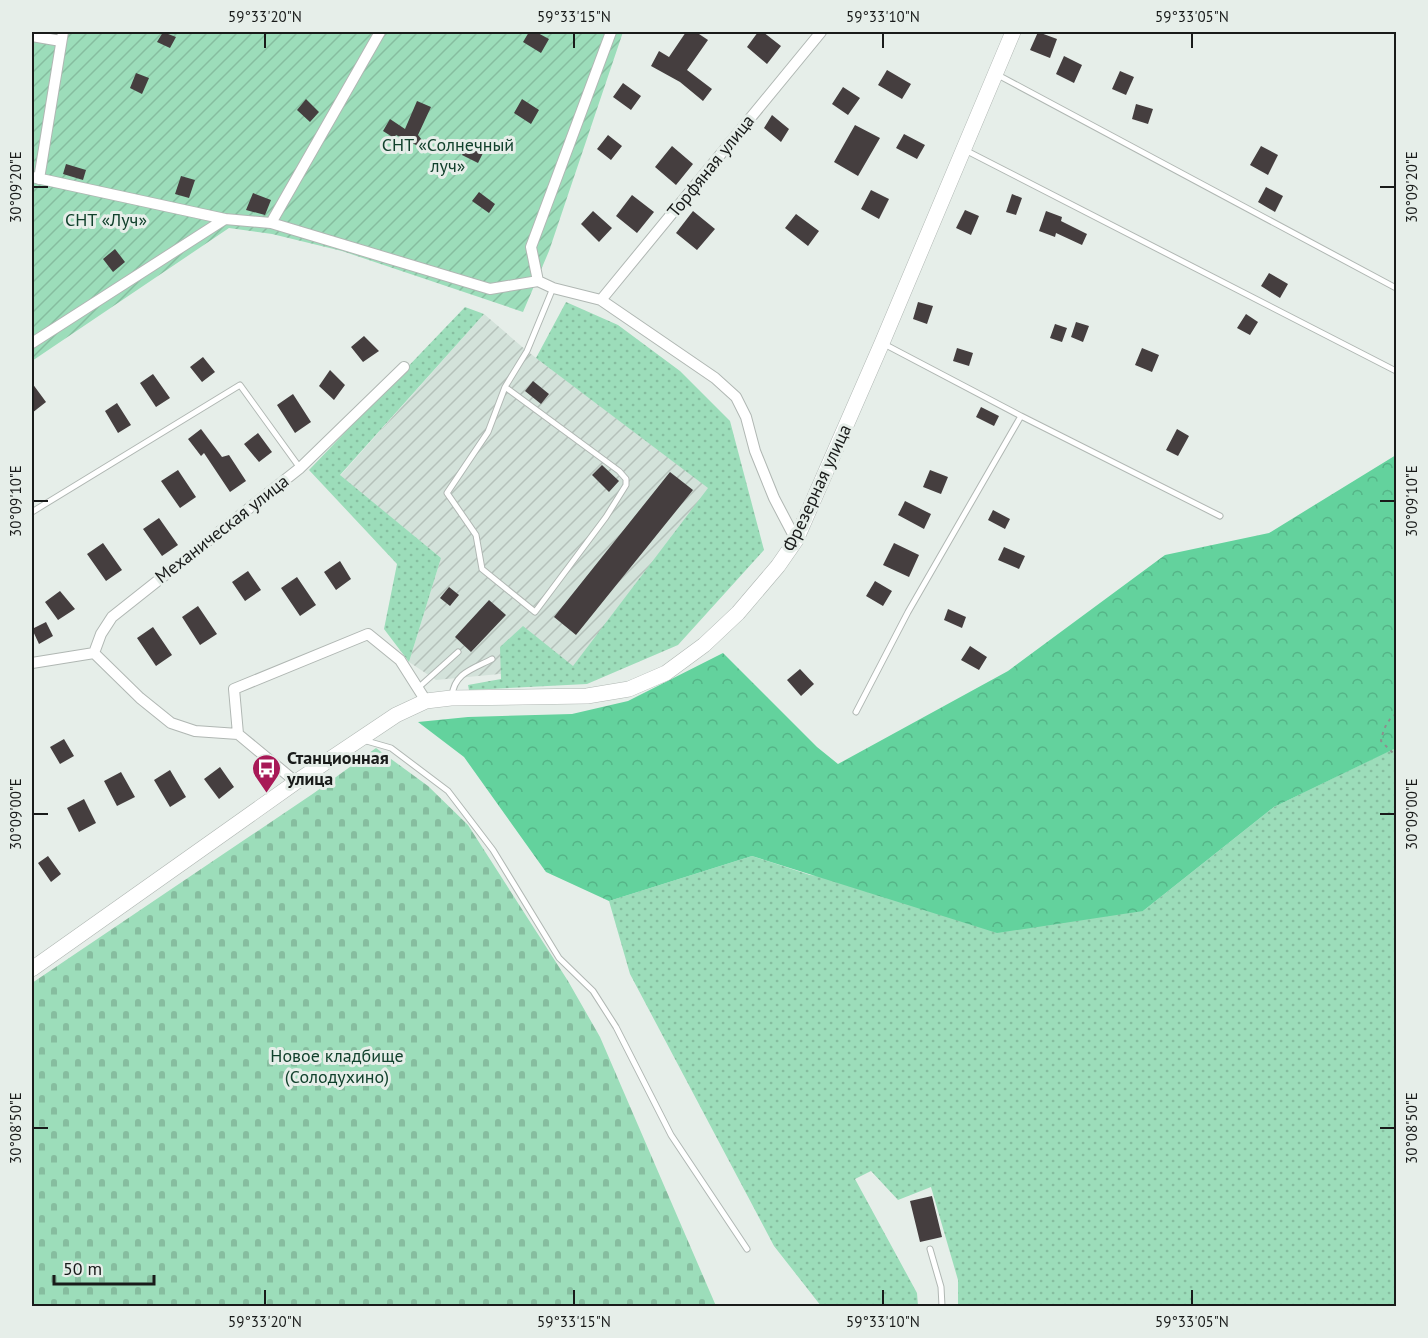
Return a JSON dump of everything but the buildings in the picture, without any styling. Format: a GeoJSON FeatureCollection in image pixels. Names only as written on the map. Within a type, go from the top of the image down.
{"type":"FeatureCollection","features":[{"type":"Feature","properties":{"kind":"street"},"geometry":{"type":"LineString","coordinates":[[271,223],[380,32]]}},
{"type":"Feature","properties":{"kind":"street"},"geometry":{"type":"LineString","coordinates":[[538,281],[531,247],[611,32]]}},
{"type":"Feature","properties":{"kind":"street","name":"Торфяная улица"},"geometry":{"type":"LineString","coordinates":[[601,300],[821,32]]}},
{"type":"Feature","properties":{"kind":"street","name":"Фрезерная улица"},"geometry":{"type":"LineString","coordinates":[[422,694],[451,698],[587,696],[629,689],[666,673],[704,645],[738,613],[778,566],[796,540],[1013,32]]}},
{"type":"Feature","properties":{"kind":"street"},"geometry":{"type":"LineString","coordinates":[[32,36],[62,36],[35,178],[225,219],[271,223],[490,290],[538,281],[553,288],[601,300],[714,378],[736,397],[746,417],[755,451],[774,498],[796,540]]}},
{"type":"Feature","properties":{"kind":"street"},"geometry":{"type":"LineString","coordinates":[[32,343],[225,219]]}},
{"type":"Feature","properties":{"kind":"street","name":"Механическая улица"},"geometry":{"type":"LineString","coordinates":[[94,653],[100,634],[112,617],[300,468],[404,367]]}},
{"type":"Feature","properties":{"kind":"street"},"geometry":{"type":"LineString","coordinates":[[32,969],[359,738],[396,715],[422,694],[400,660],[368,634],[234,689],[238,734]]}},
{"type":"Feature","properties":{"kind":"street"},"geometry":{"type":"LineString","coordinates":[[32,663],[94,653],[140,698],[171,723],[195,731],[238,734],[296,782]]}},
{"type":"Feature","properties":{"kind":"lane"},"geometry":{"type":"LineString","coordinates":[[995,74],[1396,288]]}},
{"type":"Feature","properties":{"kind":"lane"},"geometry":{"type":"LineString","coordinates":[[964,150],[1396,371]]}},
{"type":"Feature","properties":{"kind":"lane"},"geometry":{"type":"LineString","coordinates":[[505,387],[619,471],[626,479],[626,485],[606,517],[535,612],[482,569],[476,535],[447,493],[488,432],[505,387],[527,351],[553,288]]}},
{"type":"Feature","properties":{"kind":"lane"},"geometry":{"type":"LineString","coordinates":[[882,343],[1220,516]]}},
{"type":"Feature","properties":{"kind":"lane"},"geometry":{"type":"LineString","coordinates":[[32,512],[240,385],[300,468]]}},
{"type":"Feature","properties":{"kind":"lane"},"geometry":{"type":"LineString","coordinates":[[856,711],[908,612],[1021,416]]}},
{"type":"Feature","properties":{"kind":"lane"},"geometry":{"type":"LineString","coordinates":[[422,694],[458,652]]}},
{"type":"Feature","properties":{"kind":"lane"},"geometry":{"type":"LineString","coordinates":[[451,698],[457,678],[492,658]]}},
{"type":"Feature","properties":{"kind":"lane"},"geometry":{"type":"LineString","coordinates":[[359,738],[391,748],[448,791],[493,850],[560,958],[593,991],[616,1027],[671,1135],[747,1249]]}},
{"type":"Feature","properties":{"kind":"lane"},"geometry":{"type":"LineString","coordinates":[[930,1249],[940,1287],[942,1306]]}},
{"type":"Feature","properties":{"kind":"path"},"geometry":{"type":"LineString","coordinates":[[1396,714],[1383,731],[1381,741],[1396,756]]}},
{"type":"Feature","properties":{"kind":"shaded area"},"geometry":{"type":"Polygon","coordinates":[[[484,314],[527,351],[709,488],[573,667],[436,680],[409,662],[441,558],[340,476],[484,314]]]}},
{"type":"Feature","properties":{"kind":"green space","name":"СНТ «Солнечный луч»"},"geometry":{"type":"Polygon","coordinates":[[[32,32],[623,32],[549,251],[523,312],[342,251],[272,234],[229,228],[32,361],[32,32]]]}},
{"type":"Feature","properties":{"kind":"green space"},"geometry":{"type":"Polygon","coordinates":[[[566,302],[618,325],[680,371],[730,421],[764,550],[678,645],[587,684],[469,690],[468,685],[501,679],[500,647],[523,626],[573,666],[708,488],[536,358],[566,302]]]}},
{"type":"Feature","properties":{"kind":"green space"},"geometry":{"type":"Polygon","coordinates":[[[465,307],[484,314],[340,475],[441,558],[409,662],[384,629],[397,564],[309,470],[465,307]]]}},
{"type":"Feature","properties":{"kind":"green space"},"geometry":{"type":"Polygon","coordinates":[[[1396,455],[1396,748],[1274,807],[1143,911],[997,933],[752,856],[609,901],[546,872],[464,757],[418,722],[468,717],[572,714],[628,701],[723,653],[817,747],[838,764],[1008,671],[1165,555],[1269,533],[1396,455]]]}},
{"type":"Feature","properties":{"kind":"green space","name":"Новое кладбище (Солодухино)"},"geometry":{"type":"Polygon","coordinates":[[[376,748],[428,786],[468,825],[568,981],[600,1037],[716,1306],[32,1306],[32,983],[314,793],[376,748]]]}},
{"type":"Feature","properties":{"kind":"green space"},"geometry":{"type":"Polygon","coordinates":[[[1395,748],[1396,1306],[958,1306],[958,1280],[931,1187],[898,1200],[871,1171],[855,1179],[917,1293],[918,1306],[821,1306],[774,1246],[630,974],[609,901],[752,856],[810,875],[1143,911],[1274,807],[1395,748]]]}},
{"type":"Feature","properties":{"kind":"place","name":"Станционная улица"},"geometry":{"type":"Point","coordinates":[266,794]}},
{"type":"Feature","properties":{"kind":"park label","name":"СНТ «Луч»"},"geometry":{"type":"Point","coordinates":[106,220]}}]}
